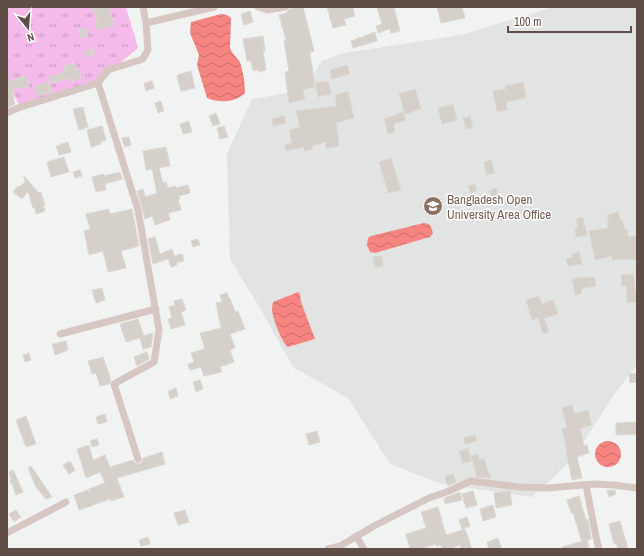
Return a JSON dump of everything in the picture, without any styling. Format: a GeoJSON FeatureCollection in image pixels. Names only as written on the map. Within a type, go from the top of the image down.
{"type":"FeatureCollection","features":[{"type":"Feature","properties":{"kind":"street"},"geometry":{"type":"LineString","coordinates":[[7,112],[98,83],[108,70],[143,58],[148,50],[143,7]]}},
{"type":"Feature","properties":{"kind":"street"},"geometry":{"type":"LineString","coordinates":[[146,23],[214,7]]}},
{"type":"Feature","properties":{"kind":"street"},"geometry":{"type":"LineString","coordinates":[[258,7],[268,10],[285,7]]}},
{"type":"Feature","properties":{"kind":"street"},"geometry":{"type":"LineString","coordinates":[[98,83],[138,210],[159,330],[154,362],[114,384],[138,459]]}},
{"type":"Feature","properties":{"kind":"street"},"geometry":{"type":"LineString","coordinates":[[60,334],[156,310]]}},
{"type":"Feature","properties":{"kind":"street"},"geometry":{"type":"LineString","coordinates":[[328,549],[340,546],[374,526],[429,498],[471,481],[519,488],[614,485],[637,488]]}},
{"type":"Feature","properties":{"kind":"street"},"geometry":{"type":"LineString","coordinates":[[586,485],[599,549]]}},
{"type":"Feature","properties":{"kind":"street"},"geometry":{"type":"LineString","coordinates":[[7,533],[66,502]]}},
{"type":"Feature","properties":{"kind":"street"},"geometry":{"type":"LineString","coordinates":[[356,536],[364,549]]}},
{"type":"Feature","properties":{"kind":"shaded area","name":"Bangladesh Open University Area Office"},"geometry":{"type":"Polygon","coordinates":[[[553,7],[637,7],[637,365],[613,396],[572,460],[532,497],[442,484],[390,464],[348,398],[293,367],[260,308],[230,259],[227,154],[252,99],[311,89],[312,77],[322,61],[344,53],[461,35],[553,7]]]}},
{"type":"Feature","properties":{"kind":"green space"},"geometry":{"type":"Polygon","coordinates":[[[7,7],[126,7],[138,48],[96,83],[19,105],[7,80],[7,7]]]}},
{"type":"Feature","properties":{"kind":"water"},"geometry":{"type":"Polygon","coordinates":[[[221,14],[227,15],[231,18],[230,48],[240,62],[244,77],[245,89],[245,93],[237,99],[227,101],[217,101],[207,98],[197,65],[199,55],[190,33],[191,22],[221,14]]]}},
{"type":"Feature","properties":{"kind":"water"},"geometry":{"type":"Polygon","coordinates":[[[424,223],[429,224],[431,227],[433,233],[430,237],[375,253],[370,252],[367,245],[368,238],[371,236],[424,223]]]}},
{"type":"Feature","properties":{"kind":"water"},"geometry":{"type":"Polygon","coordinates":[[[298,292],[300,294],[301,302],[315,339],[288,347],[280,335],[275,323],[272,313],[273,302],[298,292]]]}},
{"type":"Feature","properties":{"kind":"water"},"geometry":{"type":"Polygon","coordinates":[[[608,441],[617,445],[621,454],[617,463],[608,467],[599,463],[595,454],[599,445],[608,441]]]}},
{"type":"Feature","properties":{"kind":"building"},"geometry":{"type":"Polygon","coordinates":[[[91,7],[109,7],[114,25],[98,30],[95,20],[98,19],[91,7]]]}},
{"type":"Feature","properties":{"kind":"building"},"geometry":{"type":"Polygon","coordinates":[[[303,7],[314,51],[310,53],[315,87],[303,90],[305,99],[289,103],[285,72],[289,71],[284,41],[286,40],[279,15],[286,13],[289,9],[303,7]]]}},
{"type":"Feature","properties":{"kind":"building"},"geometry":{"type":"Polygon","coordinates":[[[327,7],[353,7],[355,16],[344,19],[346,25],[333,28],[327,7]]]}},
{"type":"Feature","properties":{"kind":"building"},"geometry":{"type":"Polygon","coordinates":[[[377,7],[394,7],[400,31],[391,33],[390,29],[378,33],[376,26],[382,24],[377,7]]]}},
{"type":"Feature","properties":{"kind":"building"},"geometry":{"type":"Polygon","coordinates":[[[437,7],[462,7],[465,18],[441,23],[437,7]]]}},
{"type":"Feature","properties":{"kind":"building"},"geometry":{"type":"Polygon","coordinates":[[[250,11],[253,22],[244,25],[241,14],[250,11]]]}},
{"type":"Feature","properties":{"kind":"building"},"geometry":{"type":"Polygon","coordinates":[[[86,28],[88,36],[81,38],[78,30],[86,28]]]}},
{"type":"Feature","properties":{"kind":"building"},"geometry":{"type":"Polygon","coordinates":[[[375,32],[377,41],[353,48],[351,41],[375,32]]]}},
{"type":"Feature","properties":{"kind":"building"},"geometry":{"type":"Polygon","coordinates":[[[263,36],[265,51],[263,51],[266,70],[259,72],[259,70],[253,71],[251,61],[247,61],[243,39],[263,36]]]}},
{"type":"Feature","properties":{"kind":"building"},"geometry":{"type":"Polygon","coordinates":[[[93,49],[94,55],[87,57],[85,51],[93,49]]]}},
{"type":"Feature","properties":{"kind":"building"},"geometry":{"type":"Polygon","coordinates":[[[74,63],[77,70],[79,70],[81,78],[71,81],[70,78],[51,83],[49,77],[65,72],[64,66],[74,63]]]}},
{"type":"Feature","properties":{"kind":"building"},"geometry":{"type":"Polygon","coordinates":[[[347,65],[350,74],[332,79],[330,70],[347,65]]]}},
{"type":"Feature","properties":{"kind":"building"},"geometry":{"type":"Polygon","coordinates":[[[191,71],[195,88],[181,91],[177,75],[191,71]]]}},
{"type":"Feature","properties":{"kind":"building"},"geometry":{"type":"Polygon","coordinates":[[[26,76],[29,86],[12,90],[15,104],[7,108],[7,80],[9,81],[26,76]]]}},
{"type":"Feature","properties":{"kind":"building"},"geometry":{"type":"Polygon","coordinates":[[[152,81],[154,88],[146,91],[144,83],[152,81]]]}},
{"type":"Feature","properties":{"kind":"building"},"geometry":{"type":"Polygon","coordinates":[[[328,81],[331,94],[318,97],[315,83],[328,81]]]}},
{"type":"Feature","properties":{"kind":"building"},"geometry":{"type":"Polygon","coordinates":[[[49,82],[52,92],[38,96],[35,86],[49,82]]]}},
{"type":"Feature","properties":{"kind":"building"},"geometry":{"type":"Polygon","coordinates":[[[523,82],[526,98],[506,102],[507,110],[497,112],[493,91],[506,89],[505,86],[523,82]]]}},
{"type":"Feature","properties":{"kind":"building"},"geometry":{"type":"Polygon","coordinates":[[[415,89],[421,109],[405,114],[399,94],[415,89]]]}},
{"type":"Feature","properties":{"kind":"building"},"geometry":{"type":"Polygon","coordinates":[[[348,92],[354,118],[336,123],[339,146],[326,148],[325,142],[312,146],[313,149],[304,151],[304,147],[286,151],[285,145],[292,143],[289,130],[300,127],[296,111],[337,106],[335,95],[348,92]]]}},
{"type":"Feature","properties":{"kind":"building"},"geometry":{"type":"Polygon","coordinates":[[[161,101],[164,111],[158,113],[155,103],[161,101]]]}},
{"type":"Feature","properties":{"kind":"building"},"geometry":{"type":"Polygon","coordinates":[[[453,104],[457,120],[442,124],[438,108],[453,104]]]}},
{"type":"Feature","properties":{"kind":"building"},"geometry":{"type":"Polygon","coordinates":[[[83,107],[88,127],[79,130],[73,109],[83,107]]]}},
{"type":"Feature","properties":{"kind":"building"},"geometry":{"type":"Polygon","coordinates":[[[403,112],[406,120],[393,124],[395,132],[388,134],[384,119],[403,112]]]}},
{"type":"Feature","properties":{"kind":"building"},"geometry":{"type":"Polygon","coordinates":[[[216,113],[220,124],[213,126],[209,116],[216,113]]]}},
{"type":"Feature","properties":{"kind":"building"},"geometry":{"type":"Polygon","coordinates":[[[284,116],[286,123],[273,126],[272,119],[284,116]]]}},
{"type":"Feature","properties":{"kind":"building"},"geometry":{"type":"Polygon","coordinates":[[[470,116],[473,127],[466,129],[463,118],[470,116]]]}},
{"type":"Feature","properties":{"kind":"building"},"geometry":{"type":"Polygon","coordinates":[[[189,121],[192,132],[183,134],[180,124],[189,121]]]}},
{"type":"Feature","properties":{"kind":"building"},"geometry":{"type":"Polygon","coordinates":[[[102,126],[106,140],[100,142],[101,144],[91,147],[87,130],[102,126]]]}},
{"type":"Feature","properties":{"kind":"building"},"geometry":{"type":"Polygon","coordinates":[[[224,126],[228,137],[220,139],[217,128],[224,126]]]}},
{"type":"Feature","properties":{"kind":"building"},"geometry":{"type":"Polygon","coordinates":[[[129,137],[131,145],[125,147],[122,138],[129,137]]]}},
{"type":"Feature","properties":{"kind":"building"},"geometry":{"type":"Polygon","coordinates":[[[68,142],[71,152],[59,155],[56,146],[68,142]]]}},
{"type":"Feature","properties":{"kind":"building"},"geometry":{"type":"Polygon","coordinates":[[[166,147],[170,166],[159,168],[163,183],[166,182],[168,188],[188,185],[190,193],[179,196],[180,199],[178,199],[181,210],[168,213],[170,220],[155,225],[152,216],[145,219],[137,191],[143,189],[145,197],[157,193],[152,169],[146,170],[143,151],[166,147]]]}},
{"type":"Feature","properties":{"kind":"building"},"geometry":{"type":"Polygon","coordinates":[[[64,157],[69,172],[51,177],[47,162],[64,157]]]}},
{"type":"Feature","properties":{"kind":"building"},"geometry":{"type":"Polygon","coordinates":[[[391,158],[401,190],[388,193],[379,162],[391,158]]]}},
{"type":"Feature","properties":{"kind":"building"},"geometry":{"type":"Polygon","coordinates":[[[491,160],[495,173],[487,175],[484,162],[491,160]]]}},
{"type":"Feature","properties":{"kind":"building"},"geometry":{"type":"Polygon","coordinates":[[[80,170],[82,176],[75,178],[73,172],[80,170]]]}},
{"type":"Feature","properties":{"kind":"building"},"geometry":{"type":"Polygon","coordinates":[[[120,172],[122,179],[105,184],[106,190],[96,192],[92,177],[120,172]]]}},
{"type":"Feature","properties":{"kind":"building"},"geometry":{"type":"Polygon","coordinates":[[[24,176],[39,193],[41,192],[45,205],[43,205],[45,211],[36,214],[28,191],[22,199],[13,192],[18,186],[19,187],[25,182],[24,176]]]}},
{"type":"Feature","properties":{"kind":"building"},"geometry":{"type":"Polygon","coordinates":[[[475,184],[477,191],[470,193],[468,186],[475,184]]]}},
{"type":"Feature","properties":{"kind":"building"},"geometry":{"type":"Polygon","coordinates":[[[496,188],[499,196],[492,199],[489,191],[496,188]]]}},
{"type":"Feature","properties":{"kind":"building"},"geometry":{"type":"Polygon","coordinates":[[[109,209],[110,214],[132,209],[139,246],[121,251],[126,268],[108,272],[103,251],[89,255],[84,231],[90,229],[86,214],[109,209]]]}},
{"type":"Feature","properties":{"kind":"building"},"geometry":{"type":"Polygon","coordinates":[[[618,212],[625,230],[627,229],[628,237],[637,235],[637,259],[612,260],[612,256],[595,260],[589,231],[608,228],[607,223],[609,223],[607,215],[618,212]]]}},
{"type":"Feature","properties":{"kind":"building"},"geometry":{"type":"Polygon","coordinates":[[[583,217],[587,235],[576,237],[575,228],[578,228],[576,219],[583,217]]]}},
{"type":"Feature","properties":{"kind":"building"},"geometry":{"type":"Polygon","coordinates":[[[155,237],[160,254],[172,249],[174,256],[182,254],[184,261],[176,263],[177,265],[171,267],[168,259],[153,264],[148,239],[155,237]]]}},
{"type":"Feature","properties":{"kind":"building"},"geometry":{"type":"Polygon","coordinates":[[[198,239],[200,245],[193,247],[191,241],[198,239]]]}},
{"type":"Feature","properties":{"kind":"building"},"geometry":{"type":"Polygon","coordinates":[[[579,252],[582,264],[568,266],[566,259],[573,257],[572,254],[579,252]]]}},
{"type":"Feature","properties":{"kind":"building"},"geometry":{"type":"Polygon","coordinates":[[[382,256],[383,266],[375,267],[373,257],[382,256]]]}},
{"type":"Feature","properties":{"kind":"building"},"geometry":{"type":"Polygon","coordinates":[[[633,274],[635,291],[637,290],[637,302],[627,303],[626,286],[622,286],[621,275],[633,274]]]}},
{"type":"Feature","properties":{"kind":"building"},"geometry":{"type":"Polygon","coordinates":[[[581,277],[594,277],[596,286],[581,289],[582,293],[575,295],[572,280],[581,277]]]}},
{"type":"Feature","properties":{"kind":"building"},"geometry":{"type":"Polygon","coordinates":[[[102,288],[105,300],[96,303],[92,290],[102,288]]]}},
{"type":"Feature","properties":{"kind":"building"},"geometry":{"type":"Polygon","coordinates":[[[227,293],[235,312],[238,311],[245,329],[230,334],[235,348],[230,350],[234,362],[220,367],[222,372],[204,376],[201,367],[190,370],[188,364],[194,362],[191,353],[205,349],[200,333],[221,328],[216,303],[222,302],[220,295],[227,293]]]}},
{"type":"Feature","properties":{"kind":"building"},"geometry":{"type":"Polygon","coordinates":[[[539,296],[542,304],[553,300],[558,314],[544,318],[549,332],[543,334],[538,318],[532,320],[526,300],[539,296]]]}},
{"type":"Feature","properties":{"kind":"building"},"geometry":{"type":"Polygon","coordinates":[[[182,299],[186,310],[181,312],[185,325],[171,329],[168,319],[172,318],[169,307],[175,305],[174,301],[182,299]]]}},
{"type":"Feature","properties":{"kind":"building"},"geometry":{"type":"Polygon","coordinates":[[[138,319],[144,336],[153,333],[151,347],[143,349],[140,338],[126,342],[120,324],[138,319]]]}},
{"type":"Feature","properties":{"kind":"building"},"geometry":{"type":"Polygon","coordinates":[[[66,341],[68,350],[55,355],[52,344],[66,341]]]}},
{"type":"Feature","properties":{"kind":"building"},"geometry":{"type":"Polygon","coordinates":[[[147,352],[149,359],[137,366],[134,357],[147,352]]]}},
{"type":"Feature","properties":{"kind":"building"},"geometry":{"type":"Polygon","coordinates":[[[29,353],[31,360],[25,362],[23,355],[29,353]]]}},
{"type":"Feature","properties":{"kind":"building"},"geometry":{"type":"Polygon","coordinates":[[[103,357],[111,380],[109,384],[100,386],[96,373],[92,374],[88,361],[103,357]]]}},
{"type":"Feature","properties":{"kind":"building"},"geometry":{"type":"Polygon","coordinates":[[[637,373],[637,382],[630,383],[629,374],[637,373]]]}},
{"type":"Feature","properties":{"kind":"building"},"geometry":{"type":"Polygon","coordinates":[[[200,380],[203,389],[196,392],[193,382],[200,380]]]}},
{"type":"Feature","properties":{"kind":"building"},"geometry":{"type":"Polygon","coordinates":[[[176,388],[178,396],[170,399],[168,391],[176,388]]]}},
{"type":"Feature","properties":{"kind":"building"},"geometry":{"type":"Polygon","coordinates":[[[572,405],[575,414],[588,410],[592,425],[580,428],[584,446],[587,445],[589,453],[577,457],[582,478],[572,480],[562,429],[567,428],[562,408],[572,405]]]}},
{"type":"Feature","properties":{"kind":"building"},"geometry":{"type":"Polygon","coordinates":[[[105,414],[107,422],[98,424],[96,417],[105,414]]]}},
{"type":"Feature","properties":{"kind":"building"},"geometry":{"type":"Polygon","coordinates":[[[26,416],[36,444],[26,447],[16,420],[26,416]]]}},
{"type":"Feature","properties":{"kind":"building"},"geometry":{"type":"Polygon","coordinates":[[[637,422],[637,434],[616,435],[616,423],[637,422]]]}},
{"type":"Feature","properties":{"kind":"building"},"geometry":{"type":"Polygon","coordinates":[[[317,431],[320,442],[309,445],[306,434],[317,431]]]}},
{"type":"Feature","properties":{"kind":"building"},"geometry":{"type":"Polygon","coordinates":[[[475,435],[477,441],[465,444],[464,438],[475,435]]]}},
{"type":"Feature","properties":{"kind":"building"},"geometry":{"type":"Polygon","coordinates":[[[97,439],[99,445],[92,447],[90,441],[97,439]]]}},
{"type":"Feature","properties":{"kind":"building"},"geometry":{"type":"Polygon","coordinates":[[[89,445],[93,460],[105,455],[110,467],[133,460],[135,463],[139,464],[142,462],[143,458],[162,452],[165,464],[117,478],[124,497],[111,501],[110,499],[79,510],[74,495],[88,490],[91,494],[89,489],[105,483],[100,472],[86,478],[77,449],[89,445]]]}},
{"type":"Feature","properties":{"kind":"building"},"geometry":{"type":"Polygon","coordinates":[[[468,448],[471,461],[463,463],[459,451],[468,448]]]}},
{"type":"Feature","properties":{"kind":"building"},"geometry":{"type":"Polygon","coordinates":[[[478,454],[479,460],[484,459],[491,478],[477,477],[471,456],[478,454]]]}},
{"type":"Feature","properties":{"kind":"building"},"geometry":{"type":"Polygon","coordinates":[[[70,461],[75,470],[69,474],[63,465],[70,461]]]}},
{"type":"Feature","properties":{"kind":"building"},"geometry":{"type":"Polygon","coordinates":[[[31,466],[52,497],[46,499],[36,487],[28,468],[31,466]]]}},
{"type":"Feature","properties":{"kind":"building"},"geometry":{"type":"Polygon","coordinates":[[[13,470],[23,492],[16,495],[10,481],[9,472],[13,470]]]}},
{"type":"Feature","properties":{"kind":"building"},"geometry":{"type":"Polygon","coordinates":[[[453,474],[456,482],[448,486],[445,477],[453,474]]]}},
{"type":"Feature","properties":{"kind":"building"},"geometry":{"type":"Polygon","coordinates":[[[607,490],[615,490],[616,494],[609,497],[607,490]]]}},
{"type":"Feature","properties":{"kind":"building"},"geometry":{"type":"Polygon","coordinates":[[[473,491],[477,505],[466,508],[462,494],[473,491]]]}},
{"type":"Feature","properties":{"kind":"building"},"geometry":{"type":"Polygon","coordinates":[[[510,491],[512,505],[496,508],[494,493],[510,491]]]}},
{"type":"Feature","properties":{"kind":"building"},"geometry":{"type":"Polygon","coordinates":[[[460,492],[462,500],[445,504],[444,498],[460,492]]]}},
{"type":"Feature","properties":{"kind":"building"},"geometry":{"type":"Polygon","coordinates":[[[579,496],[586,520],[588,519],[591,539],[587,540],[589,547],[583,549],[563,549],[562,547],[582,541],[567,500],[579,496]]]}},
{"type":"Feature","properties":{"kind":"building"},"geometry":{"type":"Polygon","coordinates":[[[493,505],[496,517],[483,521],[480,509],[493,505]]]}},
{"type":"Feature","properties":{"kind":"building"},"geometry":{"type":"Polygon","coordinates":[[[438,507],[446,535],[465,529],[472,549],[461,549],[460,545],[449,549],[442,549],[441,545],[436,546],[436,544],[423,549],[410,549],[406,534],[426,528],[421,512],[438,507]]]}},
{"type":"Feature","properties":{"kind":"building"},"geometry":{"type":"Polygon","coordinates":[[[16,510],[21,517],[14,522],[9,514],[16,510]]]}},
{"type":"Feature","properties":{"kind":"building"},"geometry":{"type":"Polygon","coordinates":[[[185,510],[189,522],[178,525],[174,513],[185,510]]]}},
{"type":"Feature","properties":{"kind":"building"},"geometry":{"type":"Polygon","coordinates":[[[467,517],[470,526],[462,529],[459,520],[467,517]]]}},
{"type":"Feature","properties":{"kind":"building"},"geometry":{"type":"Polygon","coordinates":[[[620,521],[628,549],[618,549],[616,543],[614,544],[609,524],[620,521]]]}},
{"type":"Feature","properties":{"kind":"building"},"geometry":{"type":"Polygon","coordinates":[[[148,537],[150,544],[141,546],[139,540],[148,537]]]}},
{"type":"Feature","properties":{"kind":"building"},"geometry":{"type":"Polygon","coordinates":[[[498,538],[502,549],[489,549],[487,542],[498,538]]]}},
{"type":"Feature","properties":{"kind":"place","name":"Bangladesh Open University Area Office"},"geometry":{"type":"Point","coordinates":[433,206]}}]}
